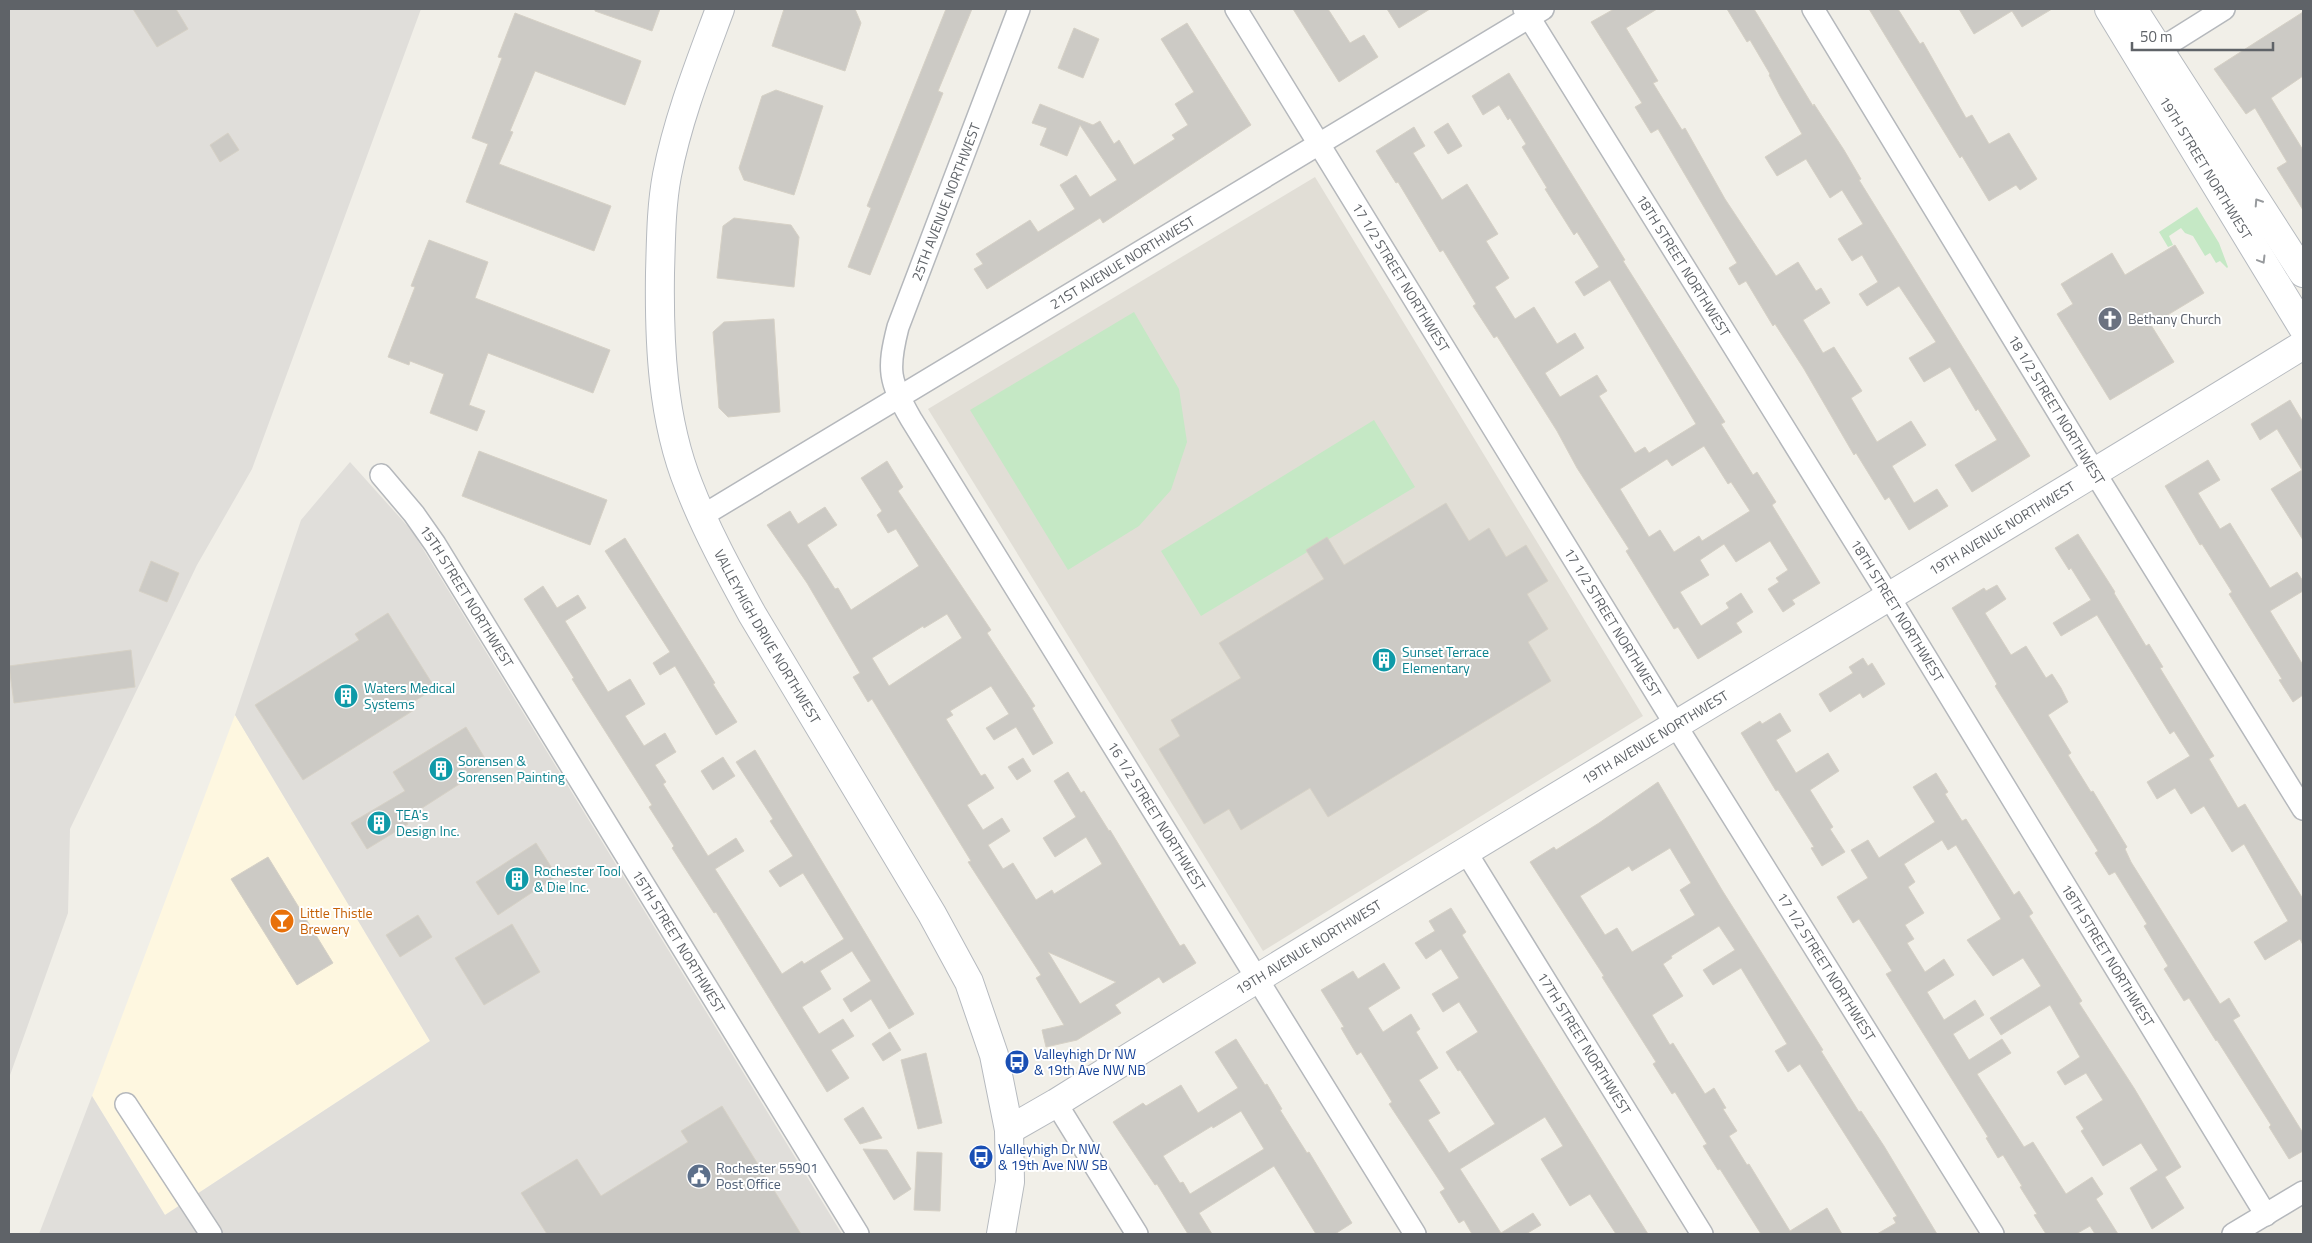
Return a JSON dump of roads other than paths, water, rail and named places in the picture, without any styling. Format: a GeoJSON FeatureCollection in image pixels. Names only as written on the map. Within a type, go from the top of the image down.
{"type":"FeatureCollection","features":[{"type":"Feature","properties":{"kind":"main road","name":"VALLEYHIGH DRIVE NORTHWEST"},"geometry":{"type":"LineString","coordinates":[[720,9],[687,100],[674,146],[667,176],[661,234],[660,303],[664,378],[676,443],[688,484],[702,516],[752,614],[932,914],[969,982],[994,1055],[1009,1130],[1010,1182],[1001,1234]]}},
{"type":"Feature","properties":{"kind":"main road","name":"19TH STREET NORTHWEST"},"geometry":{"type":"LineString","coordinates":[[2109,9],[2150,55],[2303,272]]}},
{"type":"Feature","properties":{"kind":"main road","name":"19TH STREET NORTHWEST"},"geometry":{"type":"LineString","coordinates":[[2133,9],[2150,55],[2278,287],[2303,328]]}},
{"type":"Feature","properties":{"kind":"main road","name":"19TH AVENUE NORTHWEST"},"geometry":{"type":"LineString","coordinates":[[1009,1130],[1675,724],[2095,473],[2303,346]]}},
{"type":"Feature","properties":{"kind":"street","name":"25TH AVENUE NORTHWEST"},"geometry":{"type":"LineString","coordinates":[[898,398],[890,375],[891,354],[898,327],[1019,9]]}},
{"type":"Feature","properties":{"kind":"street","name":"17 1/2 STREET NORTHWEST"},"geometry":{"type":"LineString","coordinates":[[1236,9],[1675,724],[1993,1234]]}},
{"type":"Feature","properties":{"kind":"street","name":"18 1/2 STREET NORTHWEST"},"geometry":{"type":"LineString","coordinates":[[1813,9],[2095,473],[2303,809]]}},
{"type":"Feature","properties":{"kind":"street"},"geometry":{"type":"LineString","coordinates":[[2150,55],[2224,9]]}},
{"type":"Feature","properties":{"kind":"street","name":"21ST AVENUE NORTHWEST"},"geometry":{"type":"LineString","coordinates":[[702,516],[1320,144],[1532,12]]}},
{"type":"Feature","properties":{"kind":"street","name":"18TH STREET NORTHWEST"},"geometry":{"type":"LineString","coordinates":[[1532,12],[2266,1215]]}},
{"type":"Feature","properties":{"kind":"street"},"geometry":{"type":"LineString","coordinates":[[2278,287],[2303,272]]}},
{"type":"Feature","properties":{"kind":"street","name":"16 1/2 STREET NORTHWEST"},"geometry":{"type":"LineString","coordinates":[[898,398],[1256,980],[1415,1234]]}},
{"type":"Feature","properties":{"kind":"street","name":"15TH STREET NORTHWEST"},"geometry":{"type":"LineString","coordinates":[[381,474],[435,544],[858,1234]]}},
{"type":"Feature","properties":{"kind":"street","name":"17TH STREET NORTHWEST"},"geometry":{"type":"LineString","coordinates":[[1466,852],[1702,1234]]}},
{"type":"Feature","properties":{"kind":"street"},"geometry":{"type":"LineString","coordinates":[[1056,1103],[1137,1234]]}},
{"type":"Feature","properties":{"kind":"street"},"geometry":{"type":"LineString","coordinates":[[126,1104],[210,1234]]}},
{"type":"Feature","properties":{"kind":"street"},"geometry":{"type":"LineString","coordinates":[[2233,1234],[2303,1192]]}},
{"type":"Feature","properties":{"kind":"place","name":"Bethany Church"},"geometry":{"type":"Point","coordinates":[2110,319]}},
{"type":"Feature","properties":{"kind":"place","name":"Sunset Terrace Elementary"},"geometry":{"type":"Point","coordinates":[1384,660]}},
{"type":"Feature","properties":{"kind":"place","name":"Waters Medical Systems"},"geometry":{"type":"Point","coordinates":[346,696]}},
{"type":"Feature","properties":{"kind":"place","name":"Sorensen & Sorensen Painting"},"geometry":{"type":"Point","coordinates":[441,769]}},
{"type":"Feature","properties":{"kind":"place","name":"TEA's Design Inc."},"geometry":{"type":"Point","coordinates":[379,823]}},
{"type":"Feature","properties":{"kind":"place","name":"Rochester Tool & Die Inc."},"geometry":{"type":"Point","coordinates":[517,879]}},
{"type":"Feature","properties":{"kind":"place","name":"Little Thistle Brewery"},"geometry":{"type":"Point","coordinates":[282,921]}},
{"type":"Feature","properties":{"kind":"place","name":"Valleyhigh Dr NW & 19th Ave NW NB"},"geometry":{"type":"Point","coordinates":[1017,1062]}},
{"type":"Feature","properties":{"kind":"place","name":"Valleyhigh Dr NW & 19th Ave NW SB"},"geometry":{"type":"Point","coordinates":[981,1157]}},
{"type":"Feature","properties":{"kind":"place","name":"Rochester 55901 Post Office"},"geometry":{"type":"Point","coordinates":[699,1176]}}]}
